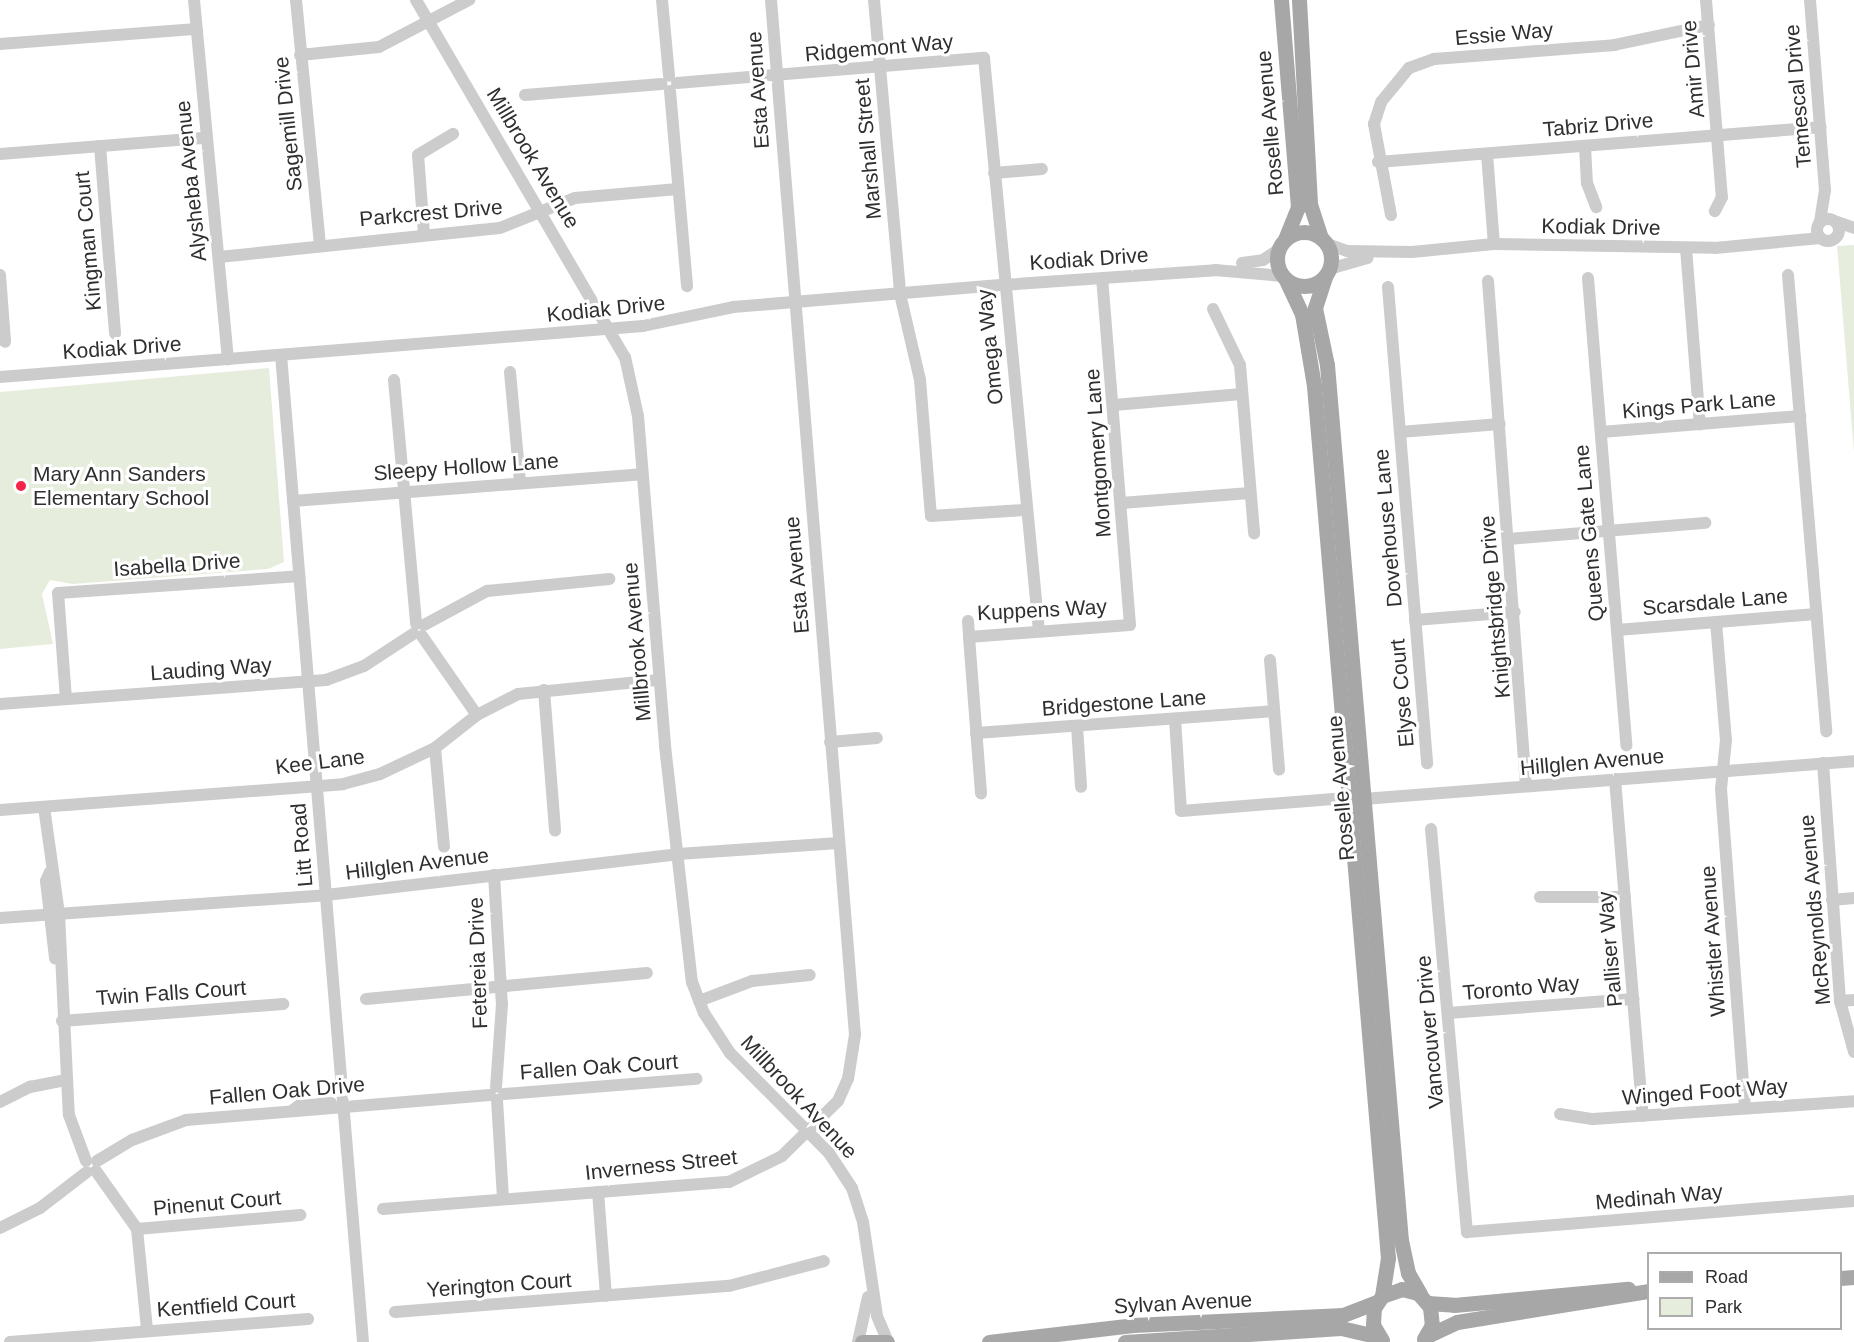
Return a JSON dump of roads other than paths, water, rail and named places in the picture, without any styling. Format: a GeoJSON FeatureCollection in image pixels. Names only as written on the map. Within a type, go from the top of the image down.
{"type":"FeatureCollection","features":[{"type":"Feature","properties":{"kind":"main road","name":"Roselle Avenue"},"geometry":{"type":"LineString","coordinates":[[1281,0],[1298,207],[1281,245]]}},
{"type":"Feature","properties":{"kind":"main road","name":"Roselle Avenue"},"geometry":{"type":"LineString","coordinates":[[1299,0],[1310,204],[1324,241]]}},
{"type":"Feature","properties":{"kind":"main road"},"geometry":{"type":"LineString","coordinates":[[1303,232],[1324,241],[1327,273],[1304,286],[1284,278],[1281,245],[1303,232]]}},
{"type":"Feature","properties":{"kind":"main road","name":"Roselle Avenue"},"geometry":{"type":"LineString","coordinates":[[1327,273],[1315,308],[1327,365],[1388,1258],[1380,1299],[1372,1320],[1382,1340]]}},
{"type":"Feature","properties":{"kind":"main road","name":"Roselle Avenue"},"geometry":{"type":"LineString","coordinates":[[1284,278],[1302,316],[1314,386],[1341,718],[1356,799],[1402,1248],[1424,1299]]}},
{"type":"Feature","properties":{"kind":"main road"},"geometry":{"type":"LineString","coordinates":[[1422,1341],[1432,1322],[1424,1299],[1474,1304],[1613,1287],[1644,1291]]}},
{"type":"Feature","properties":{"kind":"main road","name":"Sylvan Avenue"},"geometry":{"type":"LineString","coordinates":[[989,1342],[1132,1325],[1346,1314],[1402,1288],[1424,1299]]}},
{"type":"Feature","properties":{"kind":"main road"},"geometry":{"type":"LineString","coordinates":[[1422,1341],[1457,1322],[1644,1291]]}},
{"type":"Feature","properties":{"kind":"main road","name":"Sylvan Avenue"},"geometry":{"type":"LineString","coordinates":[[1125,1342],[1341,1328],[1382,1340]]}},
{"type":"Feature","properties":{"kind":"main road"},"geometry":{"type":"LineString","coordinates":[[860,1342],[887,1342]]}},
{"type":"Feature","properties":{"kind":"street","name":"Alysheba Avenue"},"geometry":{"type":"LineString","coordinates":[[194,0],[205,138],[228,359]]}},
{"type":"Feature","properties":{"kind":"street","name":"Sagemill Drive"},"geometry":{"type":"LineString","coordinates":[[296,0],[320,245]]}},
{"type":"Feature","properties":{"kind":"street","name":"Millbrook Avenue"},"geometry":{"type":"LineString","coordinates":[[416,0],[611,328],[634,386],[659,680],[678,854],[699,1001],[730,1053],[808,1132],[852,1188],[863,1222],[870,1278],[887,1342]]}},
{"type":"Feature","properties":{"kind":"street"},"geometry":{"type":"LineString","coordinates":[[300,56],[379,47],[469,0]]}},
{"type":"Feature","properties":{"kind":"street"},"geometry":{"type":"LineString","coordinates":[[662,0],[687,286]]}},
{"type":"Feature","properties":{"kind":"street","name":"Esta Avenue"},"geometry":{"type":"LineString","coordinates":[[771,0],[854,1049],[842,1094],[808,1132]]}},
{"type":"Feature","properties":{"kind":"street","name":"Marshall Street"},"geometry":{"type":"LineString","coordinates":[[874,0],[900,294],[920,380],[931,516],[1024,510]]}},
{"type":"Feature","properties":{"kind":"street","name":"Amir Drive"},"geometry":{"type":"LineString","coordinates":[[1706,0],[1722,197],[1715,211]]}},
{"type":"Feature","properties":{"kind":"street","name":"Temescal Drive"},"geometry":{"type":"LineString","coordinates":[[1810,0],[1825,190],[1819,223]]}},
{"type":"Feature","properties":{"kind":"street","name":"Essie Way"},"geometry":{"type":"LineString","coordinates":[[1391,215],[1378,162],[1374,124],[1381,102],[1409,68],[1434,59],[1614,45],[1708,25]]}},
{"type":"Feature","properties":{"kind":"street"},"geometry":{"type":"LineString","coordinates":[[0,44],[196,29]]}},
{"type":"Feature","properties":{"kind":"street","name":"Ridgemont Way"},"geometry":{"type":"LineString","coordinates":[[525,95],[984,58]]}},
{"type":"Feature","properties":{"kind":"street","name":"Omega Way"},"geometry":{"type":"LineString","coordinates":[[984,58],[1024,510],[1039,631]]}},
{"type":"Feature","properties":{"kind":"street","name":"Tabriz Drive"},"geometry":{"type":"LineString","coordinates":[[1378,162],[1821,127]]}},
{"type":"Feature","properties":{"kind":"street"},"geometry":{"type":"LineString","coordinates":[[424,234],[418,154],[453,134]]}},
{"type":"Feature","properties":{"kind":"street"},"geometry":{"type":"LineString","coordinates":[[0,154],[205,138]]}},
{"type":"Feature","properties":{"kind":"street","name":"Kingman Court"},"geometry":{"type":"LineString","coordinates":[[100,146],[115,333]]}},
{"type":"Feature","properties":{"kind":"street"},"geometry":{"type":"LineString","coordinates":[[1585,146],[1587,183],[1596,207]]}},
{"type":"Feature","properties":{"kind":"street"},"geometry":{"type":"LineString","coordinates":[[1487,154],[1494,244]]}},
{"type":"Feature","properties":{"kind":"street"},"geometry":{"type":"LineString","coordinates":[[994,173],[1042,169]]}},
{"type":"Feature","properties":{"kind":"street","name":"Parkcrest Drive"},"geometry":{"type":"LineString","coordinates":[[219,257],[509,226],[574,198],[678,189]]}},
{"type":"Feature","properties":{"kind":"street","name":"Temescal Drive"},"geometry":{"type":"LineString","coordinates":[[1825,190],[1836,221],[1838,237]]}},
{"type":"Feature","properties":{"kind":"street"},"geometry":{"type":"LineString","coordinates":[[1836,221],[1854,228]]}},
{"type":"Feature","properties":{"kind":"street","name":"Kodiak Drive"},"geometry":{"type":"LineString","coordinates":[[1789,240],[1819,223],[1836,221]]}},
{"type":"Feature","properties":{"kind":"street"},"geometry":{"type":"LineString","coordinates":[[1819,223],[1821,238]]}},
{"type":"Feature","properties":{"kind":"street"},"geometry":{"type":"LineString","coordinates":[[1838,237],[1854,236]]}},
{"type":"Feature","properties":{"kind":"street","name":"Kodiak Drive"},"geometry":{"type":"LineString","coordinates":[[1327,273],[1345,261],[1494,244],[1686,248],[1838,237]]}},
{"type":"Feature","properties":{"kind":"street","name":"Kodiak Drive"},"geometry":{"type":"LineString","coordinates":[[1324,241],[1347,251],[1412,252]]}},
{"type":"Feature","properties":{"kind":"street","name":"Kodiak Drive"},"geometry":{"type":"LineString","coordinates":[[0,376],[611,328],[794,303],[1215,270],[1263,260],[1281,245]]}},
{"type":"Feature","properties":{"kind":"street"},"geometry":{"type":"LineString","coordinates":[[1686,248],[1700,424]]}},
{"type":"Feature","properties":{"kind":"street","name":"Kodiak Drive"},"geometry":{"type":"LineString","coordinates":[[1215,270],[1284,278]]}},
{"type":"Feature","properties":{"kind":"street"},"geometry":{"type":"LineString","coordinates":[[0,275],[5,342]]}},
{"type":"Feature","properties":{"kind":"street"},"geometry":{"type":"LineString","coordinates":[[1788,275],[1826,731]]}},
{"type":"Feature","properties":{"kind":"street","name":"Montgomery Lane"},"geometry":{"type":"LineString","coordinates":[[1102,278],[1130,625]]}},
{"type":"Feature","properties":{"kind":"street","name":"Queens Gate Lane"},"geometry":{"type":"LineString","coordinates":[[1588,278],[1626,745]]}},
{"type":"Feature","properties":{"kind":"street","name":"Knightsbridge Drive"},"geometry":{"type":"LineString","coordinates":[[1488,281],[1515,612],[1526,786]]}},
{"type":"Feature","properties":{"kind":"street","name":"Dovehouse Lane"},"geometry":{"type":"LineString","coordinates":[[1388,287],[1415,620]]}},
{"type":"Feature","properties":{"kind":"street"},"geometry":{"type":"LineString","coordinates":[[1213,309],[1233,343],[1242,394],[1254,533]]}},
{"type":"Feature","properties":{"kind":"street","name":"Litt Road"},"geometry":{"type":"LineString","coordinates":[[281,355],[361,1339]]}},
{"type":"Feature","properties":{"kind":"street"},"geometry":{"type":"LineString","coordinates":[[510,372],[520,482]]}},
{"type":"Feature","properties":{"kind":"street"},"geometry":{"type":"LineString","coordinates":[[394,380],[402,491],[419,630],[477,716]]}},
{"type":"Feature","properties":{"kind":"street"},"geometry":{"type":"LineString","coordinates":[[1114,405],[1242,394]]}},
{"type":"Feature","properties":{"kind":"street","name":"Kings Park Lane"},"geometry":{"type":"LineString","coordinates":[[1601,432],[1800,416]]}},
{"type":"Feature","properties":{"kind":"street"},"geometry":{"type":"LineString","coordinates":[[1400,432],[1500,424]]}},
{"type":"Feature","properties":{"kind":"street","name":"Sleepy Hollow Lane"},"geometry":{"type":"LineString","coordinates":[[293,501],[642,474]]}},
{"type":"Feature","properties":{"kind":"street"},"geometry":{"type":"LineString","coordinates":[[1121,503],[1250,493]]}},
{"type":"Feature","properties":{"kind":"street"},"geometry":{"type":"LineString","coordinates":[[1509,539],[1705,523]]}},
{"type":"Feature","properties":{"kind":"street","name":"Isabella Drive"},"geometry":{"type":"LineString","coordinates":[[66,699],[58,593],[298,576]]}},
{"type":"Feature","properties":{"kind":"street","name":"Lauding Way"},"geometry":{"type":"LineString","coordinates":[[0,704],[308,681],[355,671],[419,630],[487,591],[609,579]]}},
{"type":"Feature","properties":{"kind":"street"},"geometry":{"type":"LineString","coordinates":[[1415,620],[1515,612]]}},
{"type":"Feature","properties":{"kind":"street","name":"Scarsdale Lane"},"geometry":{"type":"LineString","coordinates":[[1617,630],[1816,614]]}},
{"type":"Feature","properties":{"kind":"street","name":"Elyse Court"},"geometry":{"type":"LineString","coordinates":[[1415,620],[1427,762]]}},
{"type":"Feature","properties":{"kind":"street","name":"Kuppens Way"},"geometry":{"type":"LineString","coordinates":[[968,621],[969,637],[1130,625]]}},
{"type":"Feature","properties":{"kind":"street","name":"Whistler Avenue"},"geometry":{"type":"LineString","coordinates":[[1716,622],[1745,1108]]}},
{"type":"Feature","properties":{"kind":"street"},"geometry":{"type":"LineString","coordinates":[[969,637],[981,794]]}},
{"type":"Feature","properties":{"kind":"street"},"geometry":{"type":"LineString","coordinates":[[1270,660],[1279,770]]}},
{"type":"Feature","properties":{"kind":"street","name":"Kee Lane"},"geometry":{"type":"LineString","coordinates":[[0,810],[316,786],[380,774],[435,748],[477,716],[509,697],[544,690],[659,680]]}},
{"type":"Feature","properties":{"kind":"street"},"geometry":{"type":"LineString","coordinates":[[544,690],[555,831]]}},
{"type":"Feature","properties":{"kind":"street","name":"Bridgestone Lane"},"geometry":{"type":"LineString","coordinates":[[976,733],[1274,711]]}},
{"type":"Feature","properties":{"kind":"street","name":"Hillglen Avenue"},"geometry":{"type":"LineString","coordinates":[[1175,719],[1181,811],[1854,760]]}},
{"type":"Feature","properties":{"kind":"street"},"geometry":{"type":"LineString","coordinates":[[1077,726],[1081,787]]}},
{"type":"Feature","properties":{"kind":"street"},"geometry":{"type":"LineString","coordinates":[[830,742],[877,738]]}},
{"type":"Feature","properties":{"kind":"street"},"geometry":{"type":"LineString","coordinates":[[435,748],[444,847]]}},
{"type":"Feature","properties":{"kind":"street","name":"McReynolds Avenue"},"geometry":{"type":"LineString","coordinates":[[1823,763],[1840,1001],[1854,1053]]}},
{"type":"Feature","properties":{"kind":"street","name":"Palliser Way"},"geometry":{"type":"LineString","coordinates":[[1615,779],[1643,1116]]}},
{"type":"Feature","properties":{"kind":"street"},"geometry":{"type":"LineString","coordinates":[[44,807],[66,1080],[73,1132],[92,1166],[137,1229],[147,1330]]}},
{"type":"Feature","properties":{"kind":"street","name":"Vancouver Drive"},"geometry":{"type":"LineString","coordinates":[[1431,829],[1467,1232]]}},
{"type":"Feature","properties":{"kind":"street","name":"Hillglen Avenue"},"geometry":{"type":"LineString","coordinates":[[0,918],[326,895],[678,854],[839,843]]}},
{"type":"Feature","properties":{"kind":"street","name":"Fetereia Drive"},"geometry":{"type":"LineString","coordinates":[[494,874],[501,984],[497,1094],[503,1198]]}},
{"type":"Feature","properties":{"kind":"street"},"geometry":{"type":"LineString","coordinates":[[1540,897],[1625,897]]}},
{"type":"Feature","properties":{"kind":"street"},"geometry":{"type":"LineString","coordinates":[[1832,900],[1854,898]]}},
{"type":"Feature","properties":{"kind":"street"},"geometry":{"type":"LineString","coordinates":[[366,999],[501,984],[647,973]]}},
{"type":"Feature","properties":{"kind":"street"},"geometry":{"type":"LineString","coordinates":[[699,1001],[752,981],[810,975]]}},
{"type":"Feature","properties":{"kind":"street","name":"Toronto Way"},"geometry":{"type":"LineString","coordinates":[[1448,1013],[1633,999]]}},
{"type":"Feature","properties":{"kind":"street"},"geometry":{"type":"LineString","coordinates":[[1840,1001],[1854,1000]]}},
{"type":"Feature","properties":{"kind":"street","name":"Twin Falls Court"},"geometry":{"type":"LineString","coordinates":[[62,1021],[283,1004]]}},
{"type":"Feature","properties":{"kind":"street","name":"Fallen Oak Court"},"geometry":{"type":"LineString","coordinates":[[497,1094],[696,1079]]}},
{"type":"Feature","properties":{"kind":"street"},"geometry":{"type":"LineString","coordinates":[[0,1102],[30,1087],[66,1080]]}},
{"type":"Feature","properties":{"kind":"street","name":"Fallen Oak Drive"},"geometry":{"type":"LineString","coordinates":[[0,1228],[40,1208],[92,1166],[166,1125],[293,1110],[497,1094]]}},
{"type":"Feature","properties":{"kind":"street","name":"Winged Foot Way"},"geometry":{"type":"LineString","coordinates":[[1560,1114],[1593,1119],[1854,1101]]}},
{"type":"Feature","properties":{"kind":"street","name":"Inverness Street"},"geometry":{"type":"LineString","coordinates":[[383,1209],[598,1192],[746,1177],[772,1164],[808,1132]]}},
{"type":"Feature","properties":{"kind":"street"},"geometry":{"type":"LineString","coordinates":[[598,1192],[606,1296]]}},
{"type":"Feature","properties":{"kind":"street","name":"Medinah Way"},"geometry":{"type":"LineString","coordinates":[[1467,1232],[1854,1201]]}},
{"type":"Feature","properties":{"kind":"street","name":"Pinenut Court"},"geometry":{"type":"LineString","coordinates":[[137,1229],[300,1215]]}},
{"type":"Feature","properties":{"kind":"street","name":"Yerington Court"},"geometry":{"type":"LineString","coordinates":[[395,1312],[729,1286],[824,1261]]}},
{"type":"Feature","properties":{"kind":"street","name":"Millbrook Avenue"},"geometry":{"type":"LineString","coordinates":[[860,1342],[867,1319],[870,1278]]}},
{"type":"Feature","properties":{"kind":"street","name":"Kentfield Court"},"geometry":{"type":"LineString","coordinates":[[10,1342],[308,1319]]}},
{"type":"Feature","properties":{"kind":"place","name":"Mary Ann Sanders Elementary School"},"geometry":{"type":"Point","coordinates":[21,486]}}]}
